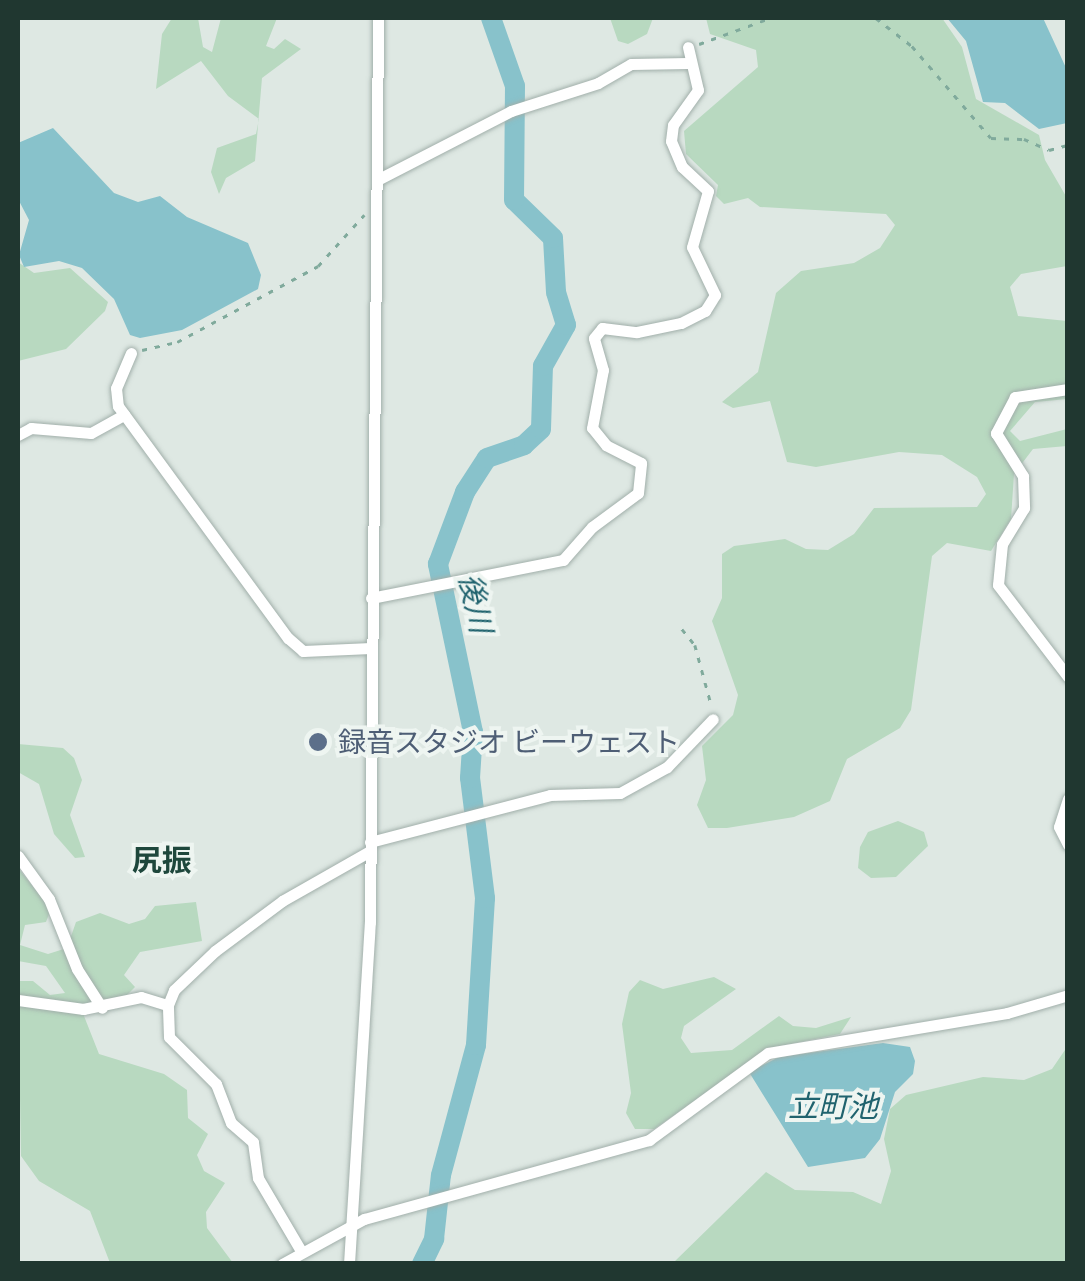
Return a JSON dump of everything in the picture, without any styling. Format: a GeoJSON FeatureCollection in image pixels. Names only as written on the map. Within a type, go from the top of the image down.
{"type":"FeatureCollection","features":[{"type":"Feature","properties":{"kind":"street"},"geometry":{"type":"LineString","coordinates":[[349,1264],[370,847],[378,18]]}},
{"type":"Feature","properties":{"kind":"street"},"geometry":{"type":"LineString","coordinates":[[372,598],[563,560],[592,526],[638,493],[641,463],[606,445],[592,428],[603,370],[594,338],[602,328],[660,330],[712,304],[714,288],[692,248],[708,192],[682,167],[671,141],[673,126],[696,100],[688,47]]}},
{"type":"Feature","properties":{"kind":"street"},"geometry":{"type":"LineString","coordinates":[[377,180],[515,110],[638,62],[688,64]]}},
{"type":"Feature","properties":{"kind":"street"},"geometry":{"type":"LineString","coordinates":[[131,353],[116,388],[124,415],[288,638],[304,651],[371,648]]}},
{"type":"Feature","properties":{"kind":"street"},"geometry":{"type":"LineString","coordinates":[[1068,390],[1015,397],[996,433],[1023,476],[1024,491],[1024,508],[1002,544],[998,585],[1068,677]]}},
{"type":"Feature","properties":{"kind":"street"},"geometry":{"type":"LineString","coordinates":[[18,435],[31,428],[91,433],[124,415]]}},
{"type":"Feature","properties":{"kind":"street"},"geometry":{"type":"LineString","coordinates":[[301,1251],[258,1178],[253,1142],[230,1123],[216,1084],[169,1037],[168,1005],[174,990],[215,951],[282,900],[370,847],[550,794],[620,794],[667,768],[713,718]]}},
{"type":"Feature","properties":{"kind":"street"},"geometry":{"type":"LineString","coordinates":[[1068,800],[1059,827],[1068,845]]}},
{"type":"Feature","properties":{"kind":"street"},"geometry":{"type":"LineString","coordinates":[[18,856],[49,899],[77,968],[102,1008]]}},
{"type":"Feature","properties":{"kind":"street"},"geometry":{"type":"LineString","coordinates":[[282,1264],[352,1224],[649,1140],[768,1053],[1007,1012],[1067,992]]}},
{"type":"Feature","properties":{"kind":"street"},"geometry":{"type":"LineString","coordinates":[[18,1000],[102,1008],[140,997],[168,1005]]}},
{"type":"Feature","properties":{"kind":"path"},"geometry":{"type":"LineString","coordinates":[[688,47],[770,18]]}},
{"type":"Feature","properties":{"kind":"path"},"geometry":{"type":"LineString","coordinates":[[876,18],[912,46],[990,138],[1024,139],[1049,150],[1068,145]]}},
{"type":"Feature","properties":{"kind":"path"},"geometry":{"type":"LineString","coordinates":[[131,353],[177,342],[318,266],[351,224],[376,210]]}},
{"type":"Feature","properties":{"kind":"path"},"geometry":{"type":"LineString","coordinates":[[682,628],[694,646],[713,718]]}},
{"type":"Feature","properties":{"kind":"green space"},"geometry":{"type":"Polygon","coordinates":[[[172,18],[198,18],[203,47],[212,52],[221,18],[277,18],[266,46],[274,49],[285,39],[301,49],[262,78],[259,119],[228,96],[201,61],[156,89],[162,34],[172,18]]]}},
{"type":"Feature","properties":{"kind":"green space"},"geometry":{"type":"Polygon","coordinates":[[[610,18],[653,18],[647,34],[628,44],[618,41],[610,18]]]}},
{"type":"Feature","properties":{"kind":"green space"},"geometry":{"type":"Polygon","coordinates":[[[706,18],[942,18],[962,47],[976,99],[1039,135],[1045,160],[1067,198],[1067,266],[1021,274],[1010,287],[1018,316],[1067,321],[1067,399],[1035,402],[1010,431],[1020,441],[1067,429],[1067,446],[1033,449],[1014,474],[1011,519],[991,551],[947,543],[932,556],[911,710],[900,728],[847,759],[830,801],[794,817],[727,828],[708,828],[697,805],[706,780],[702,746],[733,715],[738,695],[712,621],[722,598],[722,554],[734,546],[785,539],[806,549],[828,550],[854,534],[874,508],[977,507],[986,494],[977,477],[942,455],[899,452],[816,467],[787,462],[770,401],[733,408],[722,402],[758,372],[776,293],[801,271],[854,263],[880,248],[895,225],[886,214],[760,207],[748,198],[724,204],[716,196],[718,185],[686,154],[684,131],[758,67],[756,50],[710,34],[706,18]]]}},
{"type":"Feature","properties":{"kind":"green space"},"geometry":{"type":"Polygon","coordinates":[[[258,123],[255,161],[226,178],[219,194],[211,172],[217,148],[256,134],[258,123]]]}},
{"type":"Feature","properties":{"kind":"green space"},"geometry":{"type":"Polygon","coordinates":[[[18,262],[34,273],[70,268],[108,302],[105,311],[66,349],[18,361],[18,262]]]}},
{"type":"Feature","properties":{"kind":"green space"},"geometry":{"type":"Polygon","coordinates":[[[18,744],[63,748],[74,758],[82,780],[70,815],[85,857],[75,858],[54,834],[39,784],[18,772],[18,744]]]}},
{"type":"Feature","properties":{"kind":"green space"},"geometry":{"type":"Polygon","coordinates":[[[898,821],[924,832],[928,846],[896,877],[871,878],[858,868],[860,847],[868,832],[898,821]]]}},
{"type":"Feature","properties":{"kind":"green space"},"geometry":{"type":"Polygon","coordinates":[[[18,868],[51,909],[46,922],[25,925],[20,945],[48,954],[67,948],[76,922],[100,913],[129,924],[145,919],[155,906],[196,902],[202,941],[140,952],[124,975],[135,987],[123,999],[87,1005],[84,1016],[99,1054],[164,1074],[187,1090],[188,1118],[208,1134],[197,1155],[204,1171],[225,1183],[206,1212],[207,1228],[233,1263],[110,1263],[90,1211],[39,1181],[21,1156],[18,981],[33,981],[50,995],[65,993],[46,966],[18,961],[18,868]]]}},
{"type":"Feature","properties":{"kind":"green space"},"geometry":{"type":"Polygon","coordinates":[[[714,977],[736,989],[684,1026],[681,1038],[691,1053],[732,1050],[779,1016],[793,1026],[816,1028],[851,1017],[840,1034],[770,1048],[654,1129],[635,1129],[626,1113],[631,1093],[622,1024],[629,992],[640,980],[663,989],[714,977]]]}},
{"type":"Feature","properties":{"kind":"green space"},"geometry":{"type":"Polygon","coordinates":[[[1067,1047],[1067,1263],[673,1263],[766,1172],[795,1190],[853,1192],[881,1204],[891,1171],[884,1139],[890,1109],[906,1095],[983,1077],[1024,1080],[1052,1069],[1067,1047]]]}},
{"type":"Feature","properties":{"kind":"water"},"geometry":{"type":"Polygon","coordinates":[[[947,18],[1043,18],[1067,70],[1067,123],[1039,129],[1005,103],[983,102],[966,41],[947,18]]]}},
{"type":"Feature","properties":{"kind":"water"},"geometry":{"type":"Polygon","coordinates":[[[53,128],[114,193],[138,202],[160,196],[187,217],[248,243],[261,275],[258,289],[182,330],[140,338],[130,335],[114,299],[82,268],[59,261],[24,267],[19,255],[29,220],[18,199],[18,143],[53,128]]]}},
{"type":"Feature","properties":{"kind":"water","name":"立町池"},"geometry":{"type":"Polygon","coordinates":[[[883,1043],[910,1047],[915,1061],[913,1074],[895,1092],[880,1139],[865,1158],[808,1167],[749,1072],[779,1057],[883,1043]]]}},
{"type":"Feature","properties":{"kind":"waterway","name":"後川"},"geometry":{"type":"LineString","coordinates":[[422,1264],[434,1239],[441,1175],[476,1045],[485,898],[470,778],[473,732],[438,564],[465,492],[487,458],[524,445],[541,429],[543,366],[566,325],[556,292],[553,238],[514,200],[515,86],[491,18]]}},
{"type":"Feature","properties":{"kind":"place","name":"録音スタジオ ビーウェスト"},"geometry":{"type":"Point","coordinates":[318,742]}},
{"type":"Feature","properties":{"kind":"district","name":"尻振"},"geometry":{"type":"Point","coordinates":[162,860]}}]}
